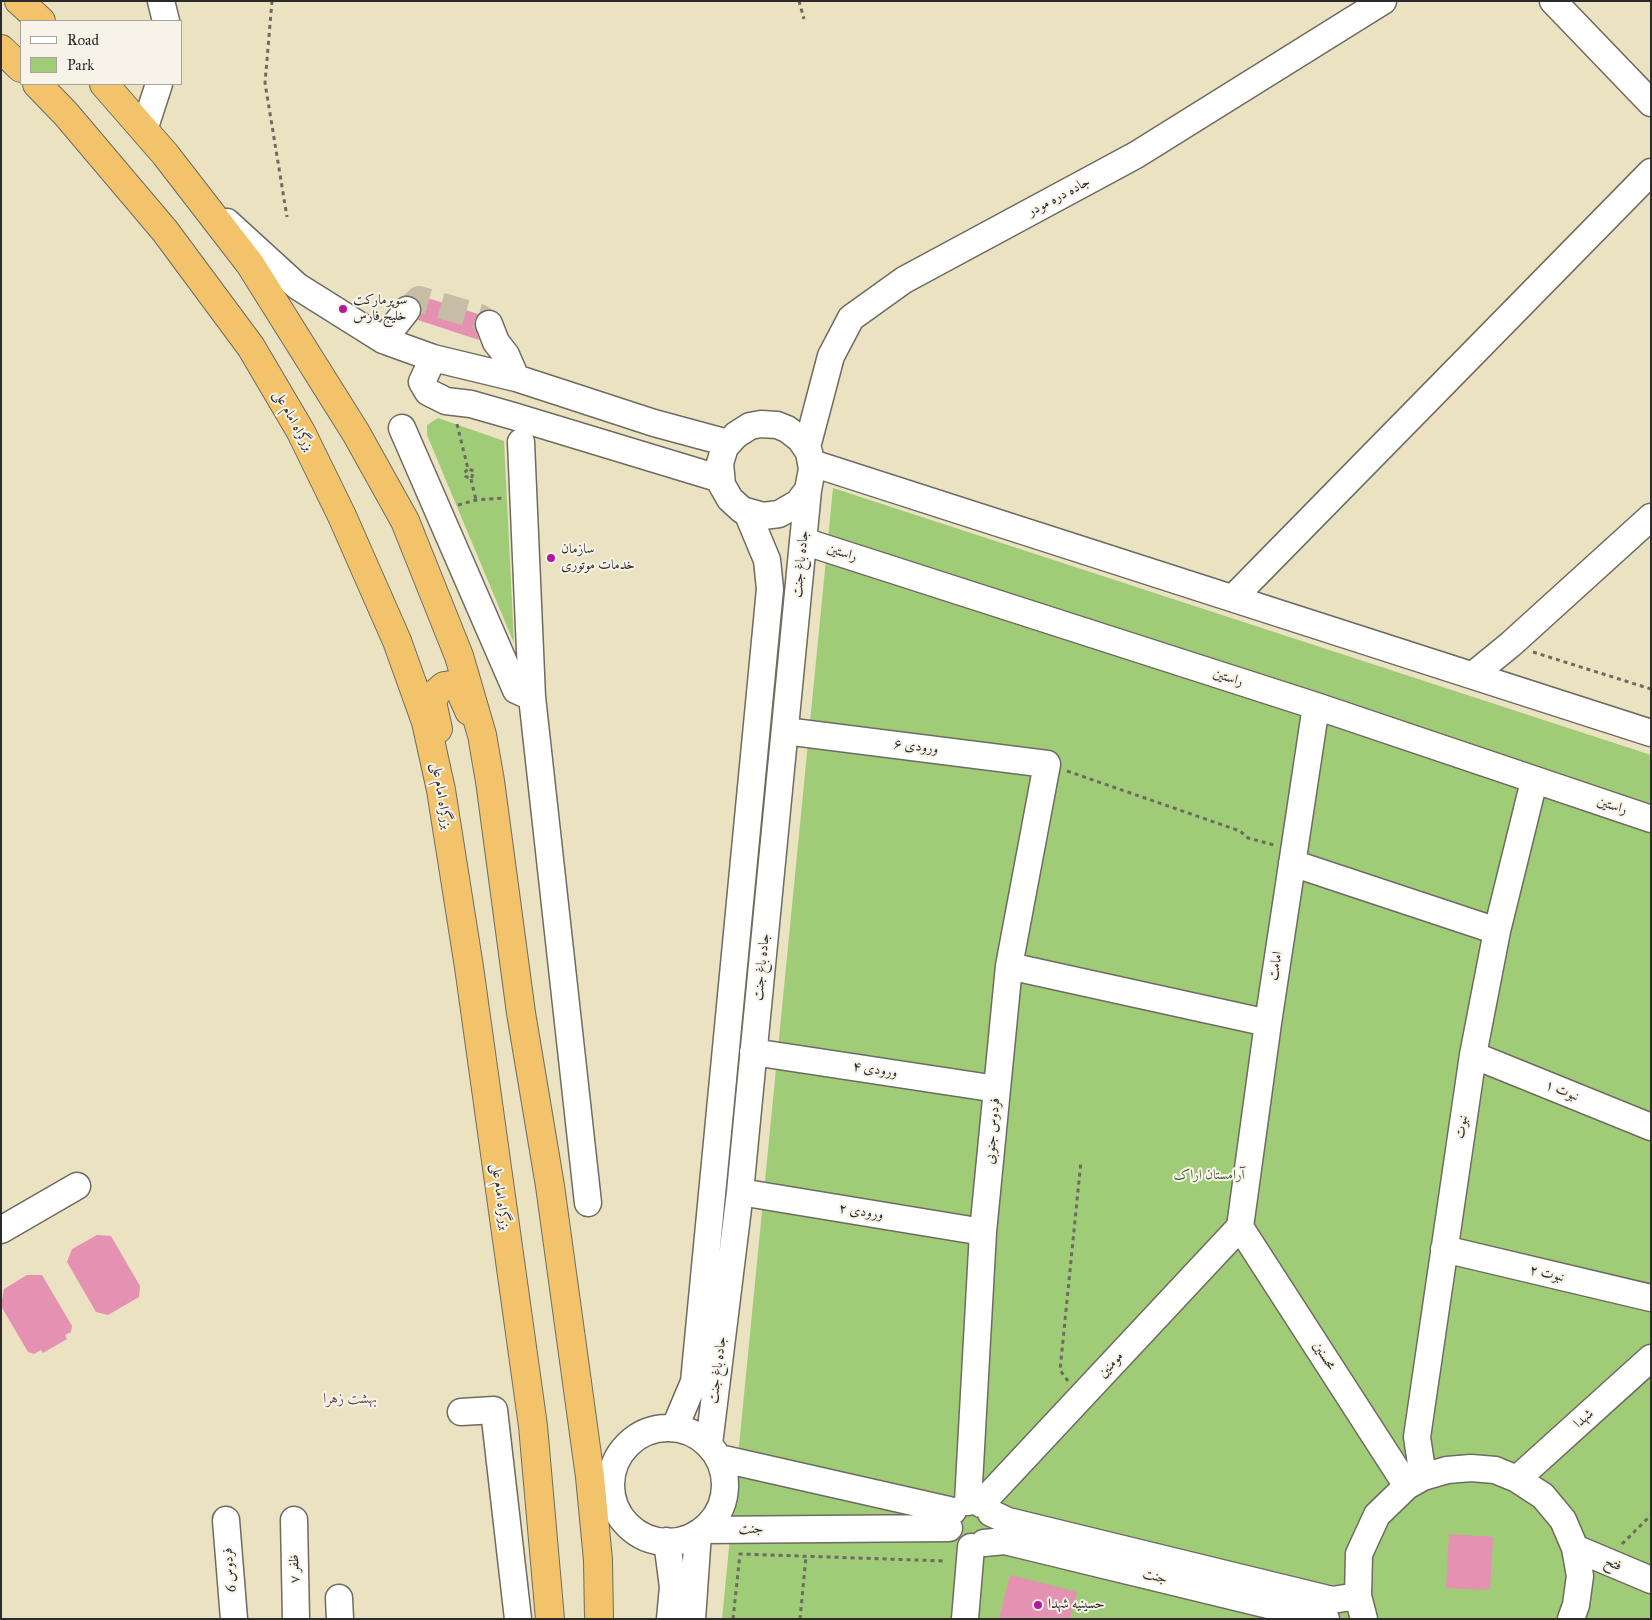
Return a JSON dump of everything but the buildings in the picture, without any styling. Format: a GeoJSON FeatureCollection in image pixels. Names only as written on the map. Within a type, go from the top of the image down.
{"type":"FeatureCollection","features":[{"type":"Feature","properties":{"kind":"highway"},"geometry":{"type":"LineString","coordinates":[[19,1],[40,20]]}},
{"type":"Feature","properties":{"kind":"highway"},"geometry":{"type":"LineString","coordinates":[[1,49],[20,67]]}},
{"type":"Feature","properties":{"kind":"highway","name":"بزرگراه امام علی"},"geometry":{"type":"LineString","coordinates":[[38,85],[66,114],[120,178],[210,291],[251,348],[301,432],[342,516],[397,641],[426,722],[440,790],[469,967],[533,1426],[550,1619]]}},
{"type":"Feature","properties":{"kind":"highway"},"geometry":{"type":"LineString","coordinates":[[105,85],[144,130],[250,264],[356,433],[404,521],[459,656],[482,735],[490,781],[521,1013],[550,1186],[590,1477],[598,1560],[599,1619]]}},
{"type":"Feature","properties":{"kind":"highway"},"geometry":{"type":"LineString","coordinates":[[440,790],[443,768],[440,740],[432,702],[439,688],[447,685],[456,687],[464,695],[490,781]]}},
{"type":"Feature","properties":{"kind":"street"},"geometry":{"type":"LineString","coordinates":[[161,1],[166,20]]}},
{"type":"Feature","properties":{"kind":"street","name":"جاده دره مودر"},"geometry":{"type":"LineString","coordinates":[[809,455],[831,356],[851,318],[904,280],[1136,155],[1383,1]]}},
{"type":"Feature","properties":{"kind":"street"},"geometry":{"type":"LineString","coordinates":[[1553,1],[1651,103]]}},
{"type":"Feature","properties":{"kind":"street"},"geometry":{"type":"LineString","coordinates":[[144,130],[159,85]]}},
{"type":"Feature","properties":{"kind":"street"},"geometry":{"type":"LineString","coordinates":[[1233,598],[1651,172]]}},
{"type":"Feature","properties":{"kind":"street"},"geometry":{"type":"LineString","coordinates":[[196,195],[297,286],[383,340],[433,358],[516,378],[654,423],[728,443]]}},
{"type":"Feature","properties":{"kind":"street"},"geometry":{"type":"LineString","coordinates":[[383,340],[407,310]]}},
{"type":"Feature","properties":{"kind":"street"},"geometry":{"type":"LineString","coordinates":[[490,324],[496,342],[506,355],[516,378]]}},
{"type":"Feature","properties":{"kind":"street"},"geometry":{"type":"LineString","coordinates":[[433,358],[425,371],[422,382],[428,392],[446,400],[471,404],[514,416],[721,480]]}},
{"type":"Feature","properties":{"kind":"street"},"geometry":{"type":"LineString","coordinates":[[772,424],[792,432],[809,455],[812,474],[808,490],[798,503],[779,514],[763,516],[747,512],[730,499],[721,480],[720,463],[728,443],[750,426],[772,424]]}},
{"type":"Feature","properties":{"kind":"street"},"geometry":{"type":"LineString","coordinates":[[402,428],[516,690],[532,697]]}},
{"type":"Feature","properties":{"kind":"street"},"geometry":{"type":"LineString","coordinates":[[522,442],[532,697],[587,1194],[550,1186]]}},
{"type":"Feature","properties":{"kind":"street"},"geometry":{"type":"LineString","coordinates":[[809,455],[1233,598],[1651,733]]}},
{"type":"Feature","properties":{"kind":"street","name":"جاده باغ جنت"},"geometry":{"type":"LineString","coordinates":[[714,1451],[808,490]]}},
{"type":"Feature","properties":{"kind":"street","name":"جاده باغ جنت"},"geometry":{"type":"LineString","coordinates":[[675,1427],[694,1382],[770,589],[767,560],[747,512]]}},
{"type":"Feature","properties":{"kind":"street"},"geometry":{"type":"LineString","coordinates":[[1473,675],[1511,644],[1651,517]]}},
{"type":"Feature","properties":{"kind":"street","name":"راستین"},"geometry":{"type":"LineString","coordinates":[[804,541],[1316,706],[1651,819]]}},
{"type":"Feature","properties":{"kind":"street","name":"امامت"},"geometry":{"type":"LineString","coordinates":[[1240,1227],[1268,1023],[1316,706]]}},
{"type":"Feature","properties":{"kind":"street","name":"ورودی ۶"},"geometry":{"type":"LineString","coordinates":[[785,731],[1047,764]]}},
{"type":"Feature","properties":{"kind":"street","name":"فردوس جنوبی"},"geometry":{"type":"LineString","coordinates":[[965,1619],[978,1545],[994,1530],[969,1512],[983,1232],[1009,966],[1047,764]]}},
{"type":"Feature","properties":{"kind":"street","name":"نبوت"},"geometry":{"type":"LineString","coordinates":[[1415,1481],[1417,1437],[1473,1055],[1497,931],[1534,781]]}},
{"type":"Feature","properties":{"kind":"street"},"geometry":{"type":"LineString","coordinates":[[1293,856],[1497,931]]}},
{"type":"Feature","properties":{"kind":"street"},"geometry":{"type":"LineString","coordinates":[[741,906],[768,909]]}},
{"type":"Feature","properties":{"kind":"street"},"geometry":{"type":"LineString","coordinates":[[1009,966],[1268,1023]]}},
{"type":"Feature","properties":{"kind":"street","name":"ورودی ۴"},"geometry":{"type":"LineString","coordinates":[[754,1052],[997,1088]]}},
{"type":"Feature","properties":{"kind":"street","name":"نبوت ۱"},"geometry":{"type":"LineString","coordinates":[[1473,1055],[1651,1127]]}},
{"type":"Feature","properties":{"kind":"street"},"geometry":{"type":"LineString","coordinates":[[1,1230],[78,1186]]}},
{"type":"Feature","properties":{"kind":"street","name":"ورودی ۲"},"geometry":{"type":"LineString","coordinates":[[740,1192],[983,1232]]}},
{"type":"Feature","properties":{"kind":"street","name":"مومنین"},"geometry":{"type":"LineString","coordinates":[[969,1512],[1081,1397],[1240,1227]]}},
{"type":"Feature","properties":{"kind":"street","name":"محسنین"},"geometry":{"type":"LineString","coordinates":[[1240,1227],[1415,1481]]}},
{"type":"Feature","properties":{"kind":"street","name":"نبوت ۲"},"geometry":{"type":"LineString","coordinates":[[1444,1250],[1651,1298]]}},
{"type":"Feature","properties":{"kind":"street","name":"شهدا"},"geometry":{"type":"LineString","coordinates":[[1517,1479],[1651,1358]]}},
{"type":"Feature","properties":{"kind":"street"},"geometry":{"type":"LineString","coordinates":[[461,1412],[494,1410],[518,1619]]}},
{"type":"Feature","properties":{"kind":"street"},"geometry":{"type":"LineString","coordinates":[[675,1427],[696,1434],[714,1451],[724,1472],[725,1494],[717,1514],[700,1532],[683,1540],[667,1541],[645,1537],[628,1525],[615,1507],[611,1480],[619,1455],[634,1439],[654,1429],[675,1427]]}},
{"type":"Feature","properties":{"kind":"street"},"geometry":{"type":"LineString","coordinates":[[714,1451],[1361,1608],[1359,1554],[1377,1515],[1415,1481],[1446,1470],[1471,1468],[1495,1470],[1517,1479],[1543,1496],[1563,1520],[1576,1548],[1580,1576],[1576,1605],[1571,1619]]}},
{"type":"Feature","properties":{"kind":"street"},"geometry":{"type":"LineString","coordinates":[[969,1512],[957,1542],[978,1545]]}},
{"type":"Feature","properties":{"kind":"street","name":"جنت"},"geometry":{"type":"LineString","coordinates":[[700,1532],[807,1543],[969,1512]]}},
{"type":"Feature","properties":{"kind":"street","name":"فردوس 6"},"geometry":{"type":"LineString","coordinates":[[226,1520],[234,1619]]}},
{"type":"Feature","properties":{"kind":"street","name":"ظفر ۷"},"geometry":{"type":"LineString","coordinates":[[294,1520],[296,1619]]}},
{"type":"Feature","properties":{"kind":"street"},"geometry":{"type":"LineString","coordinates":[[692,1619],[700,1532]]}},
{"type":"Feature","properties":{"kind":"street"},"geometry":{"type":"LineString","coordinates":[[667,1541],[673,1587],[670,1619]]}},
{"type":"Feature","properties":{"kind":"street","name":"جنت"},"geometry":{"type":"LineString","coordinates":[[978,1545],[1005,1541],[1326,1619]]}},
{"type":"Feature","properties":{"kind":"street","name":"فتح"},"geometry":{"type":"LineString","coordinates":[[1576,1548],[1651,1580]]}},
{"type":"Feature","properties":{"kind":"path"},"geometry":{"type":"LineString","coordinates":[[272,1],[265,83],[287,217]]}},
{"type":"Feature","properties":{"kind":"path"},"geometry":{"type":"LineString","coordinates":[[799,1],[804,19]]}},
{"type":"Feature","properties":{"kind":"path"},"geometry":{"type":"LineString","coordinates":[[456,419],[468,469],[464,473],[465,476],[471,479],[476,500]]}},
{"type":"Feature","properties":{"kind":"path"},"geometry":{"type":"LineString","coordinates":[[440,512],[476,500],[524,496]]}},
{"type":"Feature","properties":{"kind":"path"},"geometry":{"type":"LineString","coordinates":[[1511,644],[1651,689]]}},
{"type":"Feature","properties":{"kind":"path"},"geometry":{"type":"LineString","coordinates":[[1047,764],[1240,831],[1248,838],[1293,856]]}},
{"type":"Feature","properties":{"kind":"path"},"geometry":{"type":"LineString","coordinates":[[1081,1161],[1060,1370],[1081,1397]]}},
{"type":"Feature","properties":{"kind":"path"},"geometry":{"type":"LineString","coordinates":[[1606,1561],[1651,1515]]}},
{"type":"Feature","properties":{"kind":"path"},"geometry":{"type":"LineString","coordinates":[[800,1619],[807,1543]]}},
{"type":"Feature","properties":{"kind":"path"},"geometry":{"type":"LineString","coordinates":[[733,1619],[740,1554],[807,1543],[945,1561]]}},
{"type":"Feature","properties":{"kind":"green space"},"geometry":{"type":"Polygon","coordinates":[[[438,418],[504,441],[514,643],[427,435],[427,425],[438,418]]]}},
{"type":"Feature","properties":{"kind":"green space","name":"آرامستان اراک"},"geometry":{"type":"Polygon","coordinates":[[[833,488],[1651,755],[1651,1619],[722,1619],[833,488]]]}},
{"type":"Feature","properties":{"kind":"tunnel"},"geometry":{"type":"LineString","coordinates":[[407,310],[419,299],[480,317],[489,324]]}},
{"type":"Feature","properties":{"kind":"place","name":"سوپرمارکت خلیج فارس"},"geometry":{"type":"Point","coordinates":[343,309]}},
{"type":"Feature","properties":{"kind":"place","name":"سازمان خدمات موتوری"},"geometry":{"type":"Point","coordinates":[551,558]}},
{"type":"Feature","properties":{"kind":"place","name":"حسینیه شهدا"},"geometry":{"type":"Point","coordinates":[1038,1605]}},
{"type":"Feature","properties":{"kind":"district","name":"بهشت زهرا"},"geometry":{"type":"Point","coordinates":[350,1399]}}]}
